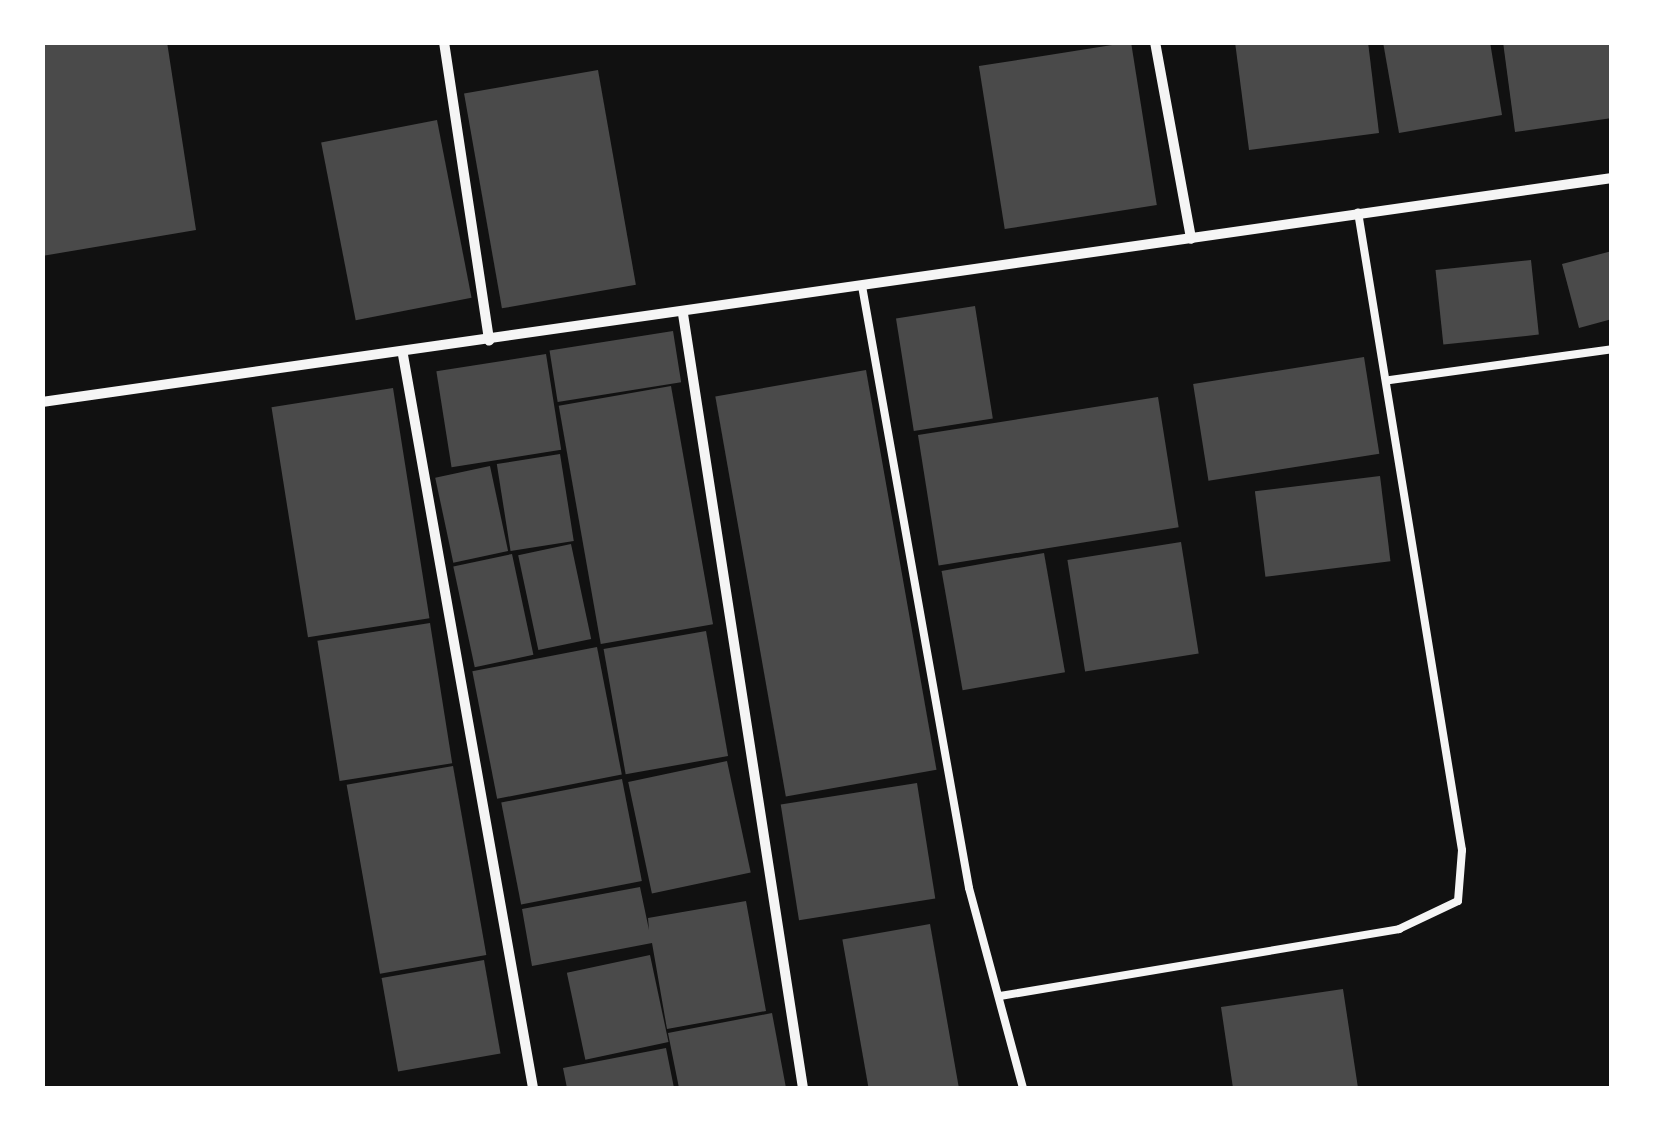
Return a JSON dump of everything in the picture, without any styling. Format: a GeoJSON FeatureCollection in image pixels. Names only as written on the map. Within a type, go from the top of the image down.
{"type":"FeatureCollection","features":[{"type":"Feature","properties":{"kind":"street"},"geometry":{"type":"LineString","coordinates":[[444,42],[489,341]]}},
{"type":"Feature","properties":{"kind":"street"},"geometry":{"type":"LineString","coordinates":[[1155,42],[1191,239]]}},
{"type":"Feature","properties":{"kind":"street"},"geometry":{"type":"LineString","coordinates":[[42,402],[403,355],[1358,212],[1612,178]]}},
{"type":"Feature","properties":{"kind":"street"},"geometry":{"type":"LineString","coordinates":[[684,314],[803,1088]]}},
{"type":"Feature","properties":{"kind":"street"},"geometry":{"type":"LineString","coordinates":[[403,355],[534,1088]]}},
{"type":"Feature","properties":{"kind":"lane"},"geometry":{"type":"LineString","coordinates":[[1000,996],[1399,928],[1458,900],[1462,850],[1390,380],[1358,212]]}},
{"type":"Feature","properties":{"kind":"lane"},"geometry":{"type":"LineString","coordinates":[[862,286],[968,888],[1023,1088]]}},
{"type":"Feature","properties":{"kind":"lane"},"geometry":{"type":"LineString","coordinates":[[1390,380],[1612,349]]}},
{"type":"Feature","properties":{"kind":"building"},"geometry":{"type":"Polygon","coordinates":[[[42,42],[167,42],[196,230],[42,256],[42,42]]]}},
{"type":"Feature","properties":{"kind":"building"},"geometry":{"type":"Polygon","coordinates":[[[1131,42],[1157,205],[1005,229],[979,66],[1131,42]]]}},
{"type":"Feature","properties":{"kind":"building"},"geometry":{"type":"Polygon","coordinates":[[[1235,42],[1368,42],[1379,133],[1249,150],[1235,42]]]}},
{"type":"Feature","properties":{"kind":"building"},"geometry":{"type":"Polygon","coordinates":[[[1383,42],[1490,42],[1502,115],[1399,133],[1383,42]]]}},
{"type":"Feature","properties":{"kind":"building"},"geometry":{"type":"Polygon","coordinates":[[[1503,42],[1612,42],[1612,118],[1515,132],[1503,42]]]}},
{"type":"Feature","properties":{"kind":"building"},"geometry":{"type":"Polygon","coordinates":[[[598,70],[636,285],[502,308],[464,94],[598,70]]]}},
{"type":"Feature","properties":{"kind":"building"},"geometry":{"type":"Polygon","coordinates":[[[437,120],[472,298],[356,320],[321,143],[437,120]]]}},
{"type":"Feature","properties":{"kind":"building"},"geometry":{"type":"Polygon","coordinates":[[[1612,251],[1612,319],[1579,328],[1562,264],[1612,251]]]}},
{"type":"Feature","properties":{"kind":"building"},"geometry":{"type":"Polygon","coordinates":[[[1531,260],[1539,335],[1443,345],[1436,270],[1531,260]]]}},
{"type":"Feature","properties":{"kind":"building"},"geometry":{"type":"Polygon","coordinates":[[[975,306],[993,419],[914,431],[896,319],[975,306]]]}},
{"type":"Feature","properties":{"kind":"building"},"geometry":{"type":"Polygon","coordinates":[[[673,331],[681,382],[558,402],[550,351],[673,331]]]}},
{"type":"Feature","properties":{"kind":"building"},"geometry":{"type":"Polygon","coordinates":[[[546,354],[561,450],[452,467],[436,371],[546,354]]]}},
{"type":"Feature","properties":{"kind":"building"},"geometry":{"type":"Polygon","coordinates":[[[1364,357],[1379,454],[1208,481],[1193,384],[1364,357]]]}},
{"type":"Feature","properties":{"kind":"building"},"geometry":{"type":"Polygon","coordinates":[[[866,370],[937,770],[786,796],[715,397],[866,370]]]}},
{"type":"Feature","properties":{"kind":"building"},"geometry":{"type":"Polygon","coordinates":[[[671,386],[713,624],[601,644],[559,406],[671,386]]]}},
{"type":"Feature","properties":{"kind":"building"},"geometry":{"type":"Polygon","coordinates":[[[393,388],[429,618],[308,637],[272,407],[393,388]]]}},
{"type":"Feature","properties":{"kind":"building"},"geometry":{"type":"Polygon","coordinates":[[[1158,397],[1179,527],[939,565],[918,435],[1158,397]]]}},
{"type":"Feature","properties":{"kind":"building"},"geometry":{"type":"Polygon","coordinates":[[[560,454],[574,541],[511,551],[497,464],[560,454]]]}},
{"type":"Feature","properties":{"kind":"building"},"geometry":{"type":"Polygon","coordinates":[[[490,466],[508,551],[453,563],[435,478],[490,466]]]}},
{"type":"Feature","properties":{"kind":"building"},"geometry":{"type":"Polygon","coordinates":[[[1380,476],[1390,561],[1265,577],[1255,491],[1380,476]]]}},
{"type":"Feature","properties":{"kind":"building"},"geometry":{"type":"Polygon","coordinates":[[[1181,542],[1199,654],[1085,672],[1067,560],[1181,542]]]}},
{"type":"Feature","properties":{"kind":"building"},"geometry":{"type":"Polygon","coordinates":[[[571,544],[591,639],[538,650],[518,555],[571,544]]]}},
{"type":"Feature","properties":{"kind":"building"},"geometry":{"type":"Polygon","coordinates":[[[1044,553],[1065,672],[963,690],[942,571],[1044,553]]]}},
{"type":"Feature","properties":{"kind":"building"},"geometry":{"type":"Polygon","coordinates":[[[512,554],[533,655],[475,667],[453,566],[512,554]]]}},
{"type":"Feature","properties":{"kind":"building"},"geometry":{"type":"Polygon","coordinates":[[[430,623],[452,763],[340,781],[317,641],[430,623]]]}},
{"type":"Feature","properties":{"kind":"building"},"geometry":{"type":"Polygon","coordinates":[[[706,631],[728,756],[626,774],[604,649],[706,631]]]}},
{"type":"Feature","properties":{"kind":"building"},"geometry":{"type":"Polygon","coordinates":[[[597,647],[622,775],[497,799],[472,671],[597,647]]]}},
{"type":"Feature","properties":{"kind":"building"},"geometry":{"type":"Polygon","coordinates":[[[727,761],[751,873],[652,894],[628,782],[727,761]]]}},
{"type":"Feature","properties":{"kind":"building"},"geometry":{"type":"Polygon","coordinates":[[[453,766],[486,955],[380,974],[347,785],[453,766]]]}},
{"type":"Feature","properties":{"kind":"building"},"geometry":{"type":"Polygon","coordinates":[[[622,779],[642,881],[521,905],[501,802],[622,779]]]}},
{"type":"Feature","properties":{"kind":"building"},"geometry":{"type":"Polygon","coordinates":[[[917,783],[935,899],[799,920],[781,805],[917,783]]]}},
{"type":"Feature","properties":{"kind":"building"},"geometry":{"type":"Polygon","coordinates":[[[640,887],[649,930],[648,918],[746,901],[766,1011],[667,1029],[652,943],[532,966],[522,909],[640,887]]]}},
{"type":"Feature","properties":{"kind":"building"},"geometry":{"type":"Polygon","coordinates":[[[930,924],[959,1088],[869,1088],[842,939],[930,924]]]}},
{"type":"Feature","properties":{"kind":"building"},"geometry":{"type":"Polygon","coordinates":[[[650,955],[669,1042],[585,1060],[567,973],[650,955]]]}},
{"type":"Feature","properties":{"kind":"building"},"geometry":{"type":"Polygon","coordinates":[[[484,960],[500,1054],[398,1072],[382,978],[484,960]]]}},
{"type":"Feature","properties":{"kind":"building"},"geometry":{"type":"Polygon","coordinates":[[[1343,989],[1358,1088],[1233,1088],[1221,1007],[1343,989]]]}},
{"type":"Feature","properties":{"kind":"building"},"geometry":{"type":"Polygon","coordinates":[[[772,1013],[786,1088],[679,1088],[668,1033],[772,1013]]]}},
{"type":"Feature","properties":{"kind":"building"},"geometry":{"type":"Polygon","coordinates":[[[666,1048],[674,1088],[567,1088],[563,1068],[666,1048]]]}}]}
